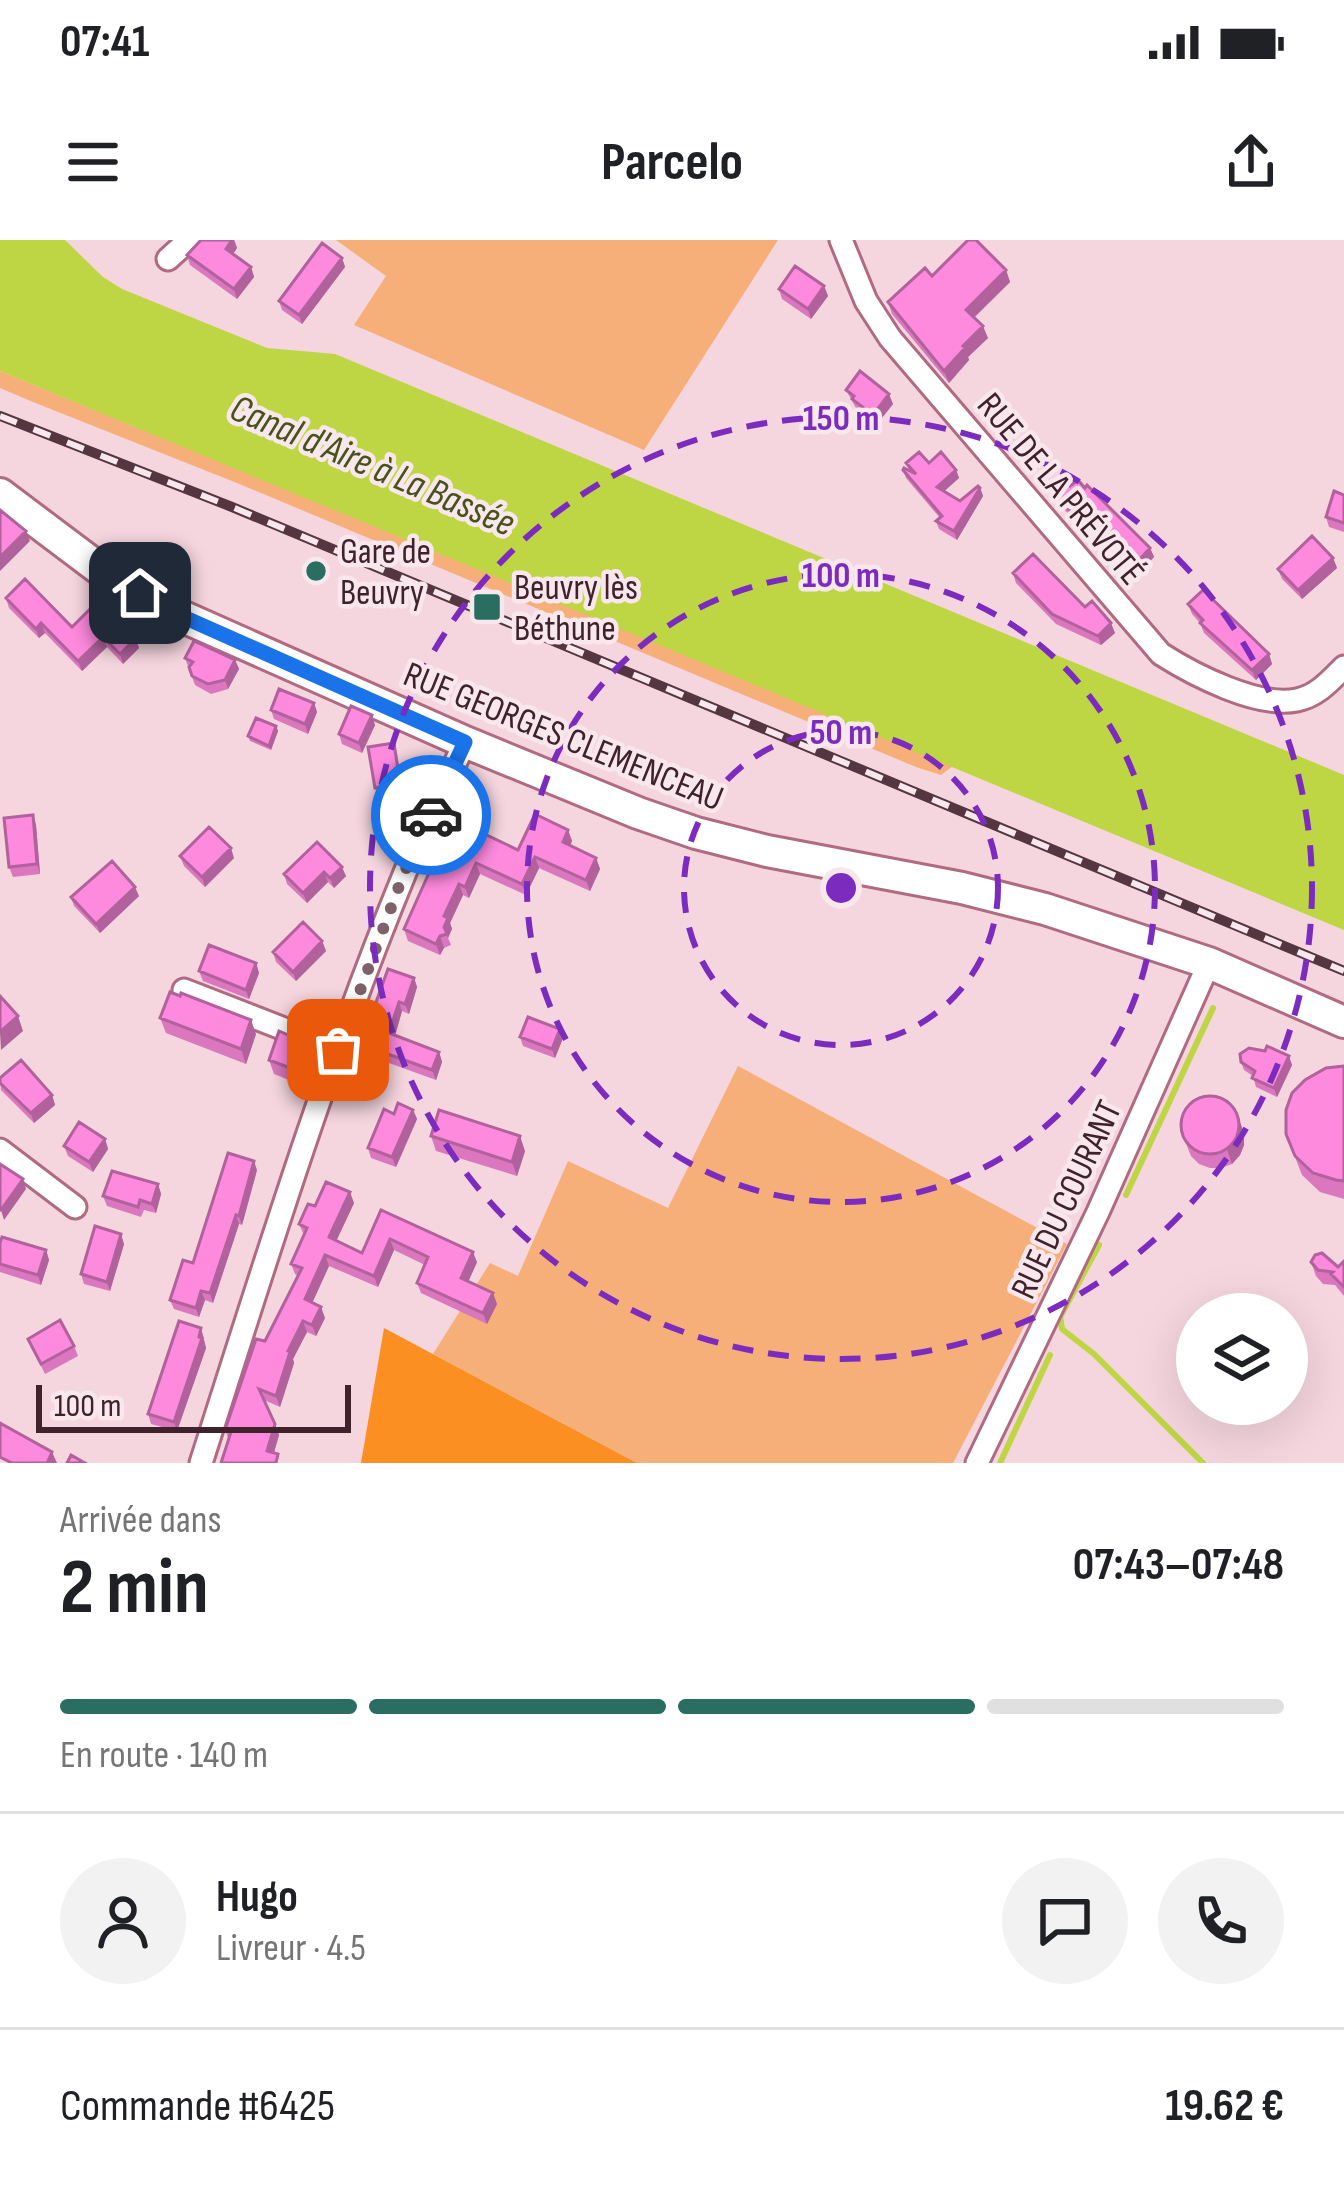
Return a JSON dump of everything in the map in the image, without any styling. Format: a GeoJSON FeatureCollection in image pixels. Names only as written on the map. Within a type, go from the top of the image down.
{"type":"FeatureCollection","features":[{"type":"Feature","properties":{"kind":"street"},"geometry":{"type":"LineString","coordinates":[[168,259],[189,240]]}},
{"type":"Feature","properties":{"kind":"street","name":"RUE DE LA PRÉVOTÉ"},"geometry":{"type":"LineString","coordinates":[[841,240],[866,301],[890,338],[1161,655],[1256,698],[1296,700],[1322,690],[1344,668]]}},
{"type":"Feature","properties":{"kind":"street","name":"RUE GEORGES CLEMENCEAU"},"geometry":{"type":"LineString","coordinates":[[0,494],[113,579],[179,615],[638,813],[766,851],[1045,909],[1209,963],[1344,1022]]}},
{"type":"Feature","properties":{"kind":"street"},"geometry":{"type":"LineString","coordinates":[[200,1463],[338,1050],[404,873],[465,742]]}},
{"type":"Feature","properties":{"kind":"street","name":"RUE DU COURANT"},"geometry":{"type":"LineString","coordinates":[[977,1463],[1099,1212],[1209,963]]}},
{"type":"Feature","properties":{"kind":"street"},"geometry":{"type":"LineString","coordinates":[[184,990],[338,1050]]}},
{"type":"Feature","properties":{"kind":"street"},"geometry":{"type":"LineString","coordinates":[[0,1150],[75,1207]]}},
{"type":"Feature","properties":{"kind":"shaded area"},"geometry":{"type":"Polygon","coordinates":[[[336,240],[778,240],[644,450],[354,325],[386,276],[336,240]]]}},
{"type":"Feature","properties":{"kind":"shaded area"},"geometry":{"type":"Polygon","coordinates":[[[0,371],[953,766],[941,775],[916,767],[33,402],[0,388],[0,371]]]}},
{"type":"Feature","properties":{"kind":"shaded area"},"geometry":{"type":"Polygon","coordinates":[[[738,1066],[1067,1244],[953,1463],[637,1463],[433,1354],[490,1263],[518,1276],[568,1161],[668,1208],[738,1066]]]}},
{"type":"Feature","properties":{"kind":"shaded area"},"geometry":{"type":"Polygon","coordinates":[[[384,1328],[637,1463],[361,1463],[384,1328]]]}},
{"type":"Feature","properties":{"kind":"water","name":"Canal d'Aire à La Bassée"},"geometry":{"type":"Polygon","coordinates":[[[0,240],[65,240],[122,289],[267,348],[335,354],[1344,775],[1344,930],[0,371],[0,240]]]}},
{"type":"Feature","properties":{"kind":"building"},"geometry":{"type":"Polygon","coordinates":[[[201,240],[232,240],[226,249],[251,267],[234,289],[187,255],[201,240]]]}},
{"type":"Feature","properties":{"kind":"building"},"geometry":{"type":"Polygon","coordinates":[[[968,240],[976,240],[1006,270],[966,310],[983,326],[944,371],[888,302],[925,268],[932,276],[968,240]]]}},
{"type":"Feature","properties":{"kind":"building"},"geometry":{"type":"Polygon","coordinates":[[[322,243],[342,258],[299,315],[279,301],[322,243]]]}},
{"type":"Feature","properties":{"kind":"building"},"geometry":{"type":"Polygon","coordinates":[[[795,266],[824,286],[808,309],[779,289],[795,266]]]}},
{"type":"Feature","properties":{"kind":"building"},"geometry":{"type":"Polygon","coordinates":[[[860,371],[889,394],[873,415],[846,390],[860,371]]]}},
{"type":"Feature","properties":{"kind":"building"},"geometry":{"type":"Polygon","coordinates":[[[919,452],[929,463],[941,452],[956,470],[937,487],[960,501],[980,488],[954,531],[936,521],[942,516],[903,470],[916,474],[906,463],[919,452]]]}},
{"type":"Feature","properties":{"kind":"building"},"geometry":{"type":"Polygon","coordinates":[[[1061,476],[1070,486],[1078,480],[1087,485],[1150,548],[1139,560],[1088,509],[1080,515],[1074,508],[1071,511],[1049,488],[1061,476]]]}},
{"type":"Feature","properties":{"kind":"building"},"geometry":{"type":"Polygon","coordinates":[[[1334,491],[1344,495],[1344,523],[1326,517],[1334,491]]]}},
{"type":"Feature","properties":{"kind":"building"},"geometry":{"type":"Polygon","coordinates":[[[0,510],[26,531],[0,557],[0,510]]]}},
{"type":"Feature","properties":{"kind":"building"},"geometry":{"type":"Polygon","coordinates":[[[1312,536],[1333,558],[1298,590],[1278,569],[1312,536]]]}},
{"type":"Feature","properties":{"kind":"building"},"geometry":{"type":"Polygon","coordinates":[[[1033,554],[1085,607],[1092,601],[1111,623],[1098,636],[1052,614],[1013,573],[1033,554]]]}},
{"type":"Feature","properties":{"kind":"building"},"geometry":{"type":"Polygon","coordinates":[[[25,579],[72,627],[95,604],[136,638],[120,654],[103,637],[78,661],[41,623],[36,629],[6,598],[25,579]]]}},
{"type":"Feature","properties":{"kind":"building"},"geometry":{"type":"Polygon","coordinates":[[[1203,590],[1269,654],[1252,670],[1200,623],[1203,620],[1188,604],[1203,590]]]}},
{"type":"Feature","properties":{"kind":"building"},"geometry":{"type":"Polygon","coordinates":[[[194,641],[235,660],[225,680],[208,684],[192,676],[189,667],[193,662],[185,658],[194,641]]]}},
{"type":"Feature","properties":{"kind":"building"},"geometry":{"type":"Polygon","coordinates":[[[279,689],[314,703],[305,724],[271,710],[279,689]]]}},
{"type":"Feature","properties":{"kind":"building"},"geometry":{"type":"Polygon","coordinates":[[[351,706],[372,715],[359,743],[339,734],[351,706]]]}},
{"type":"Feature","properties":{"kind":"building"},"geometry":{"type":"Polygon","coordinates":[[[256,718],[276,726],[269,746],[248,736],[256,718]]]}},
{"type":"Feature","properties":{"kind":"building"},"geometry":{"type":"Polygon","coordinates":[[[394,743],[400,784],[375,788],[368,747],[394,743]]]}},
{"type":"Feature","properties":{"kind":"building"},"geometry":{"type":"Polygon","coordinates":[[[535,814],[568,830],[563,842],[596,858],[586,880],[535,857],[522,884],[476,863],[465,887],[459,884],[444,916],[448,918],[447,934],[436,944],[404,929],[453,819],[518,850],[535,814]]]}},
{"type":"Feature","properties":{"kind":"building"},"geometry":{"type":"Polygon","coordinates":[[[33,815],[37,864],[9,867],[4,818],[33,815]]]}},
{"type":"Feature","properties":{"kind":"building"},"geometry":{"type":"Polygon","coordinates":[[[209,827],[231,848],[202,877],[180,856],[209,827]]]}},
{"type":"Feature","properties":{"kind":"building"},"geometry":{"type":"Polygon","coordinates":[[[317,842],[342,867],[330,878],[324,872],[303,893],[284,874],[317,842]]]}},
{"type":"Feature","properties":{"kind":"building"},"geometry":{"type":"Polygon","coordinates":[[[112,861],[135,887],[96,924],[71,897],[112,861]]]}},
{"type":"Feature","properties":{"kind":"building"},"geometry":{"type":"Polygon","coordinates":[[[303,922],[322,941],[293,972],[273,952],[303,922]]]}},
{"type":"Feature","properties":{"kind":"building"},"geometry":{"type":"Polygon","coordinates":[[[209,945],[256,963],[246,990],[199,971],[209,945]]]}},
{"type":"Feature","properties":{"kind":"building"},"geometry":{"type":"Polygon","coordinates":[[[388,969],[414,978],[405,1004],[399,1002],[389,1033],[439,1052],[432,1070],[349,1040],[358,1015],[370,1019],[388,969]]]}},
{"type":"Feature","properties":{"kind":"building"},"geometry":{"type":"Polygon","coordinates":[[[170,992],[251,1020],[241,1049],[160,1018],[170,992]]]}},
{"type":"Feature","properties":{"kind":"building"},"geometry":{"type":"Polygon","coordinates":[[[0,996],[18,1016],[0,1032],[0,996]]]}},
{"type":"Feature","properties":{"kind":"building"},"geometry":{"type":"Polygon","coordinates":[[[528,1017],[560,1029],[552,1049],[520,1037],[528,1017]]]}},
{"type":"Feature","properties":{"kind":"building"},"geometry":{"type":"Polygon","coordinates":[[[279,1031],[311,1045],[301,1072],[269,1060],[279,1031]]]}},
{"type":"Feature","properties":{"kind":"building"},"geometry":{"type":"Polygon","coordinates":[[[1267,1046],[1289,1056],[1274,1088],[1252,1078],[1255,1071],[1241,1062],[1240,1054],[1249,1048],[1265,1051],[1267,1046]]]}},
{"type":"Feature","properties":{"kind":"building"},"geometry":{"type":"Polygon","coordinates":[[[21,1060],[52,1095],[31,1113],[0,1083],[21,1060]]]}},
{"type":"Feature","properties":{"kind":"building"},"geometry":{"type":"Polygon","coordinates":[[[1344,1066],[1344,1181],[1313,1173],[1295,1156],[1286,1134],[1286,1110],[1292,1093],[1305,1080],[1326,1068],[1344,1066]]]}},
{"type":"Feature","properties":{"kind":"building"},"geometry":{"type":"Polygon","coordinates":[[[1210,1096],[1231,1104],[1239,1125],[1231,1146],[1210,1154],[1189,1146],[1181,1125],[1189,1104],[1210,1096]]]}},
{"type":"Feature","properties":{"kind":"building"},"geometry":{"type":"Polygon","coordinates":[[[398,1103],[413,1110],[392,1157],[368,1148],[384,1109],[394,1114],[398,1103]]]}},
{"type":"Feature","properties":{"kind":"building"},"geometry":{"type":"Polygon","coordinates":[[[439,1110],[520,1136],[512,1162],[431,1136],[439,1110]]]}},
{"type":"Feature","properties":{"kind":"building"},"geometry":{"type":"Polygon","coordinates":[[[79,1122],[105,1139],[89,1162],[64,1146],[79,1122]]]}},
{"type":"Feature","properties":{"kind":"building"},"geometry":{"type":"Polygon","coordinates":[[[228,1153],[254,1161],[210,1293],[201,1291],[196,1308],[170,1300],[183,1260],[193,1263],[228,1153]]]}},
{"type":"Feature","properties":{"kind":"building"},"geometry":{"type":"Polygon","coordinates":[[[0,1164],[23,1179],[1,1210],[0,1210],[0,1164]]]}},
{"type":"Feature","properties":{"kind":"building"},"geometry":{"type":"Polygon","coordinates":[[[112,1171],[158,1184],[152,1204],[140,1200],[138,1207],[103,1196],[112,1171]]]}},
{"type":"Feature","properties":{"kind":"building"},"geometry":{"type":"Polygon","coordinates":[[[326,1182],[350,1192],[329,1237],[362,1253],[381,1210],[473,1252],[461,1278],[493,1293],[483,1313],[417,1283],[428,1257],[390,1239],[374,1276],[325,1255],[305,1299],[321,1307],[312,1325],[303,1321],[288,1351],[276,1396],[259,1389],[275,1424],[267,1451],[278,1454],[276,1463],[221,1463],[231,1432],[225,1430],[256,1339],[265,1341],[302,1268],[291,1264],[307,1228],[299,1224],[308,1204],[315,1206],[326,1182]]]}},
{"type":"Feature","properties":{"kind":"building"},"geometry":{"type":"Polygon","coordinates":[[[95,1226],[121,1234],[107,1282],[81,1274],[95,1226]]]}},
{"type":"Feature","properties":{"kind":"building"},"geometry":{"type":"Polygon","coordinates":[[[2,1237],[46,1250],[38,1275],[0,1264],[2,1237]]]}},
{"type":"Feature","properties":{"kind":"building"},"geometry":{"type":"Polygon","coordinates":[[[1322,1253],[1338,1267],[1344,1261],[1344,1287],[1333,1272],[1318,1270],[1311,1262],[1322,1253]]]}},
{"type":"Feature","properties":{"kind":"building"},"geometry":{"type":"Polygon","coordinates":[[[60,1320],[74,1346],[41,1364],[28,1339],[60,1320]]]}},
{"type":"Feature","properties":{"kind":"building"},"geometry":{"type":"Polygon","coordinates":[[[179,1321],[201,1328],[202,1338],[174,1422],[148,1414],[179,1321]]]}},
{"type":"Feature","properties":{"kind":"building"},"geometry":{"type":"Polygon","coordinates":[[[0,1423],[52,1452],[47,1463],[12,1463],[0,1457],[0,1423]]]}},
{"type":"Feature","properties":{"kind":"waterway"},"geometry":{"type":"LineString","coordinates":[[1126,1195],[1213,1008]]}},
{"type":"Feature","properties":{"kind":"waterway"},"geometry":{"type":"LineString","coordinates":[[1099,1245],[1060,1317],[1062,1329],[1094,1354],[1203,1463]]}},
{"type":"Feature","properties":{"kind":"waterway"},"geometry":{"type":"LineString","coordinates":[[1000,1463],[1050,1355]]}},
{"type":"Feature","properties":{"kind":"railway"},"geometry":{"type":"LineString","coordinates":[[0,416],[232,507],[1344,971]]}},
{"type":"Feature","properties":{"kind":"way so far"},"geometry":{"type":"LineString","coordinates":[[338,1050],[404,873],[431,815]]}},
{"type":"Feature","properties":{"kind":"place","name":"Gare de Beuvry"},"geometry":{"type":"Point","coordinates":[316,571]}},
{"type":"Feature","properties":{"kind":"place","name":"Beuvry lès Béthune"},"geometry":{"type":"Point","coordinates":[487,607]}},
{"type":"Feature","properties":{"kind":"route"},"geometry":{"type":"LineString","coordinates":[[140,593],[179,615],[465,742],[431,815]]}}]}
